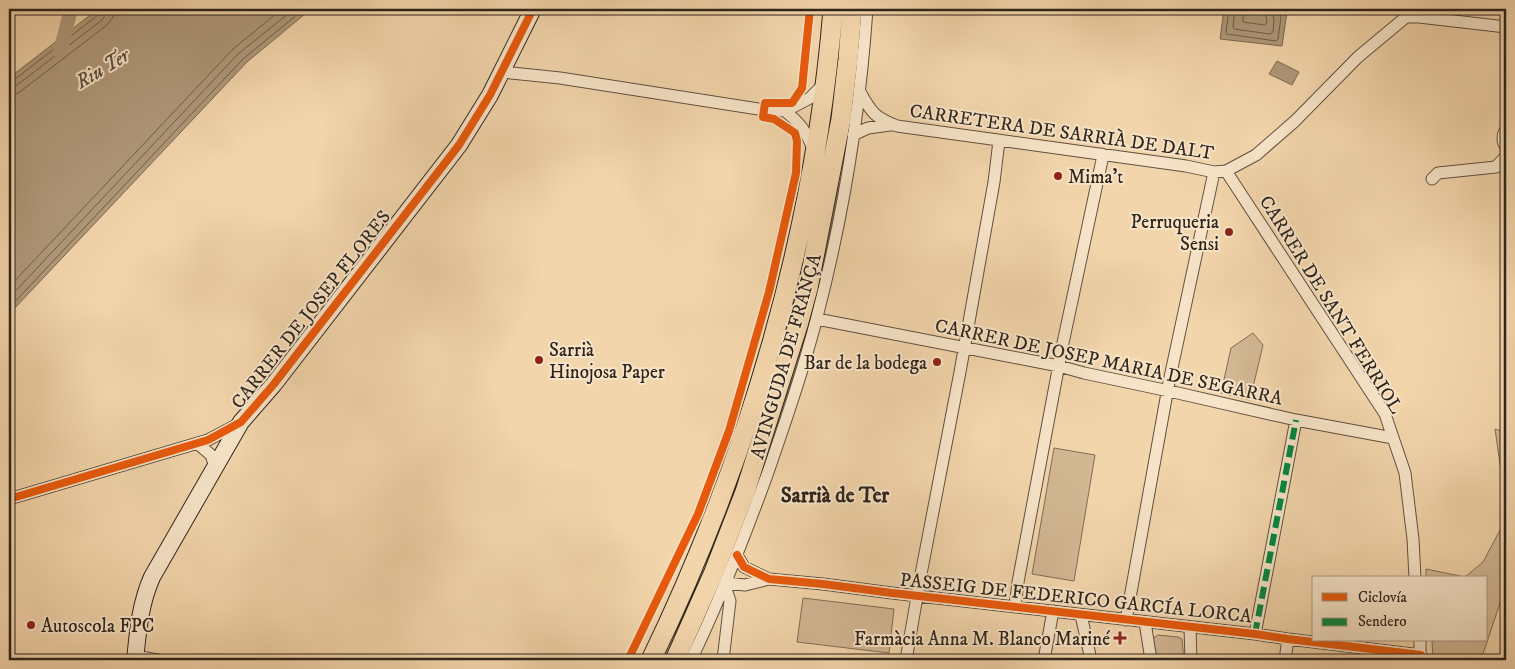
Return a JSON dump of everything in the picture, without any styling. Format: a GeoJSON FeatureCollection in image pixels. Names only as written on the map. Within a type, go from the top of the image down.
{"type":"FeatureCollection","features":[{"type":"Feature","properties":{"kind":"main road","name":"AVINGUDA DE FRANÇA"},"geometry":{"type":"LineString","coordinates":[[651,660],[669,624],[713,518],[734,463],[761,380],[790,272],[815,152],[833,9]]}},
{"type":"Feature","properties":{"kind":"main road","name":"AVINGUDA DE FRANÇA"},"geometry":{"type":"LineString","coordinates":[[675,660],[714,572],[745,492],[805,298],[841,119],[852,9]]}},
{"type":"Feature","properties":{"kind":"street","name":"CARRER DE JOSEP FLORES"},"geometry":{"type":"LineString","coordinates":[[9,499],[197,443],[218,436],[241,422],[280,376],[459,145],[490,95],[531,9]]}},
{"type":"Feature","properties":{"kind":"street","name":"AVINGUDA DE FRANÇA"},"geometry":{"type":"LineString","coordinates":[[691,660],[725,585],[753,514],[789,412],[817,319],[846,182],[859,92],[867,9]]}},
{"type":"Feature","properties":{"kind":"street"},"geometry":{"type":"LineString","coordinates":[[1419,17],[1433,9]]}},
{"type":"Feature","properties":{"kind":"street"},"geometry":{"type":"LineString","coordinates":[[1407,13],[1419,17],[1506,27]]}},
{"type":"Feature","properties":{"kind":"street","name":"CARRETERA DE SARRIÀ DE DALT"},"geometry":{"type":"LineString","coordinates":[[859,92],[870,110],[881,120],[896,125],[1186,166],[1214,172],[1226,171],[1256,155],[1295,121],[1372,44],[1407,13]]}},
{"type":"Feature","properties":{"kind":"street"},"geometry":{"type":"LineString","coordinates":[[502,72],[560,78],[784,112],[798,122],[807,134],[815,152]]}},
{"type":"Feature","properties":{"kind":"street"},"geometry":{"type":"LineString","coordinates":[[784,112],[810,98],[825,83]]}},
{"type":"Feature","properties":{"kind":"street","name":"CARRETERA DE SARRIÀ DE DALT"},"geometry":{"type":"LineString","coordinates":[[853,135],[868,128],[896,125]]}},
{"type":"Feature","properties":{"kind":"street"},"geometry":{"type":"LineString","coordinates":[[1506,130],[1504,133],[1504,144],[1506,146]]}},
{"type":"Feature","properties":{"kind":"street"},"geometry":{"type":"LineString","coordinates":[[906,660],[964,348],[999,141]]}},
{"type":"Feature","properties":{"kind":"street"},"geometry":{"type":"LineString","coordinates":[[1016,607],[1018,582],[1063,343],[1102,154]]}},
{"type":"Feature","properties":{"kind":"street"},"geometry":{"type":"LineString","coordinates":[[1432,179],[1438,173],[1496,167],[1506,156]]}},
{"type":"Feature","properties":{"kind":"street","name":"CARRER DE SANT FERRIOL"},"geometry":{"type":"LineString","coordinates":[[1226,171],[1385,414],[1404,467],[1413,539],[1415,576]]}},
{"type":"Feature","properties":{"kind":"street"},"geometry":{"type":"LineString","coordinates":[[1126,620],[1166,396],[1169,390],[1214,172]]}},
{"type":"Feature","properties":{"kind":"street","name":"CARRER DE JOSEP MARIA DE SEGARRA"},"geometry":{"type":"LineString","coordinates":[[817,319],[1059,366],[1296,420],[1393,438]]}},
{"type":"Feature","properties":{"kind":"street"},"geometry":{"type":"LineString","coordinates":[[1255,634],[1296,420]]}},
{"type":"Feature","properties":{"kind":"street"},"geometry":{"type":"LineString","coordinates":[[158,660],[135,658],[140,614],[145,592],[241,422]]}},
{"type":"Feature","properties":{"kind":"street"},"geometry":{"type":"LineString","coordinates":[[197,443],[211,456],[215,467]]}},
{"type":"Feature","properties":{"kind":"street","name":"PASSEIG DE FEDERICO GARCÍA LORCA"},"geometry":{"type":"LineString","coordinates":[[737,555],[744,567],[769,579]]}},
{"type":"Feature","properties":{"kind":"street","name":"PASSEIG DE FEDERICO GARCÍA LORCA"},"geometry":{"type":"LineString","coordinates":[[725,585],[745,584],[769,579],[823,584],[1255,634],[1421,658]]}},
{"type":"Feature","properties":{"kind":"street"},"geometry":{"type":"LineString","coordinates":[[723,660],[730,601],[725,585]]}},
{"type":"Feature","properties":{"kind":"street"},"geometry":{"type":"LineString","coordinates":[[1044,660],[1053,611]]}},
{"type":"Feature","properties":{"kind":"street"},"geometry":{"type":"LineString","coordinates":[[1081,615],[1091,660]]}},
{"type":"Feature","properties":{"kind":"street"},"geometry":{"type":"LineString","coordinates":[[1145,622],[1151,660]]}},
{"type":"Feature","properties":{"kind":"street"},"geometry":{"type":"LineString","coordinates":[[1190,627],[1191,660]]}},
{"type":"Feature","properties":{"kind":"street"},"geometry":{"type":"LineString","coordinates":[[1285,660],[1288,639]]}},
{"type":"Feature","properties":{"kind":"street"},"geometry":{"type":"LineString","coordinates":[[1420,642],[1421,658]]}},
{"type":"Feature","properties":{"kind":"shaded area"},"geometry":{"type":"Polygon","coordinates":[[[817,180],[823,181],[800,295],[728,519],[667,660],[659,660],[678,619],[817,180]]]}},
{"type":"Feature","properties":{"kind":"shaded area"},"geometry":{"type":"Polygon","coordinates":[[[835,186],[839,187],[818,291],[800,357],[742,526],[708,611],[685,660],[682,660],[835,186]]]}},
{"type":"Feature","properties":{"kind":"shaded area"},"geometry":{"type":"Polygon","coordinates":[[[1253,333],[1263,345],[1250,400],[1221,393],[1231,348],[1253,333]]]}},
{"type":"Feature","properties":{"kind":"shaded area"},"geometry":{"type":"Polygon","coordinates":[[[1495,429],[1506,433],[1506,506],[1495,429]]]}},
{"type":"Feature","properties":{"kind":"shaded area"},"geometry":{"type":"Polygon","coordinates":[[[1054,448],[1095,455],[1074,581],[1032,574],[1054,448]]]}},
{"type":"Feature","properties":{"kind":"shaded area"},"geometry":{"type":"Polygon","coordinates":[[[1506,519],[1506,585],[1488,639],[1488,576],[1466,576],[1483,562],[1506,519]]]}},
{"type":"Feature","properties":{"kind":"shaded area"},"geometry":{"type":"Polygon","coordinates":[[[1426,569],[1460,576],[1426,576],[1426,569]]]}},
{"type":"Feature","properties":{"kind":"shaded area"},"geometry":{"type":"Polygon","coordinates":[[[803,598],[894,609],[889,653],[797,642],[803,598]]]}},
{"type":"Feature","properties":{"kind":"shaded area"},"geometry":{"type":"Polygon","coordinates":[[[1158,635],[1182,639],[1184,660],[1156,660],[1152,639],[1158,635]]]}},
{"type":"Feature","properties":{"kind":"shaded area"},"geometry":{"type":"Polygon","coordinates":[[[1432,642],[1487,642],[1481,660],[1433,660],[1432,642]]]}},
{"type":"Feature","properties":{"kind":"water","name":"Riu Ter"},"geometry":{"type":"Polygon","coordinates":[[[98,9],[311,9],[247,62],[13,310],[9,336],[9,78],[98,9]]]}},
{"type":"Feature","properties":{"kind":"water"},"geometry":{"type":"Polygon","coordinates":[[[1224,9],[1263,9],[1287,12],[1282,46],[1220,39],[1224,9]]]}},
{"type":"Feature","properties":{"kind":"water"},"geometry":{"type":"Polygon","coordinates":[[[1277,61],[1299,72],[1292,85],[1269,74],[1277,61]]]}},
{"type":"Feature","properties":{"kind":"waterway"},"geometry":{"type":"LineString","coordinates":[[60,52],[71,9]]}},
{"type":"Feature","properties":{"kind":"marked path"},"geometry":{"type":"LineString","coordinates":[[1255,634],[1296,420]]}},
{"type":"Feature","properties":{"kind":"cycle path"},"geometry":{"type":"LineString","coordinates":[[9,499],[208,440],[241,422],[274,384],[459,145],[490,95],[533,9]]}},
{"type":"Feature","properties":{"kind":"cycle path"},"geometry":{"type":"LineString","coordinates":[[628,660],[698,514],[729,431],[769,292],[796,173],[797,141],[795,133],[774,119],[763,117],[765,103],[792,103],[802,88],[810,9]]}},
{"type":"Feature","properties":{"kind":"cycle path"},"geometry":{"type":"LineString","coordinates":[[737,555],[744,567],[769,579],[1312,642]]}},
{"type":"Feature","properties":{"kind":"cycle path"},"geometry":{"type":"LineString","coordinates":[[1313,642],[1421,655]]}},
{"type":"Feature","properties":{"kind":"place","name":"Mima't"},"geometry":{"type":"Point","coordinates":[1058,176]}},
{"type":"Feature","properties":{"kind":"place","name":"Perruqueria Sensi"},"geometry":{"type":"Point","coordinates":[1229,232]}},
{"type":"Feature","properties":{"kind":"place","name":"Sarrià Hinojosa Paper"},"geometry":{"type":"Point","coordinates":[539,360]}},
{"type":"Feature","properties":{"kind":"place","name":"Bar de la bodega"},"geometry":{"type":"Point","coordinates":[937,362]}},
{"type":"Feature","properties":{"kind":"place","name":"Autoscola FPC"},"geometry":{"type":"Point","coordinates":[31,625]}},
{"type":"Feature","properties":{"kind":"place","name":"Farmàcia Anna M. Blanco Mariné"},"geometry":{"type":"Point","coordinates":[1120,638]}},
{"type":"Feature","properties":{"kind":"district","name":"Sarrià de Ter"},"geometry":{"type":"Point","coordinates":[835,495]}}]}
